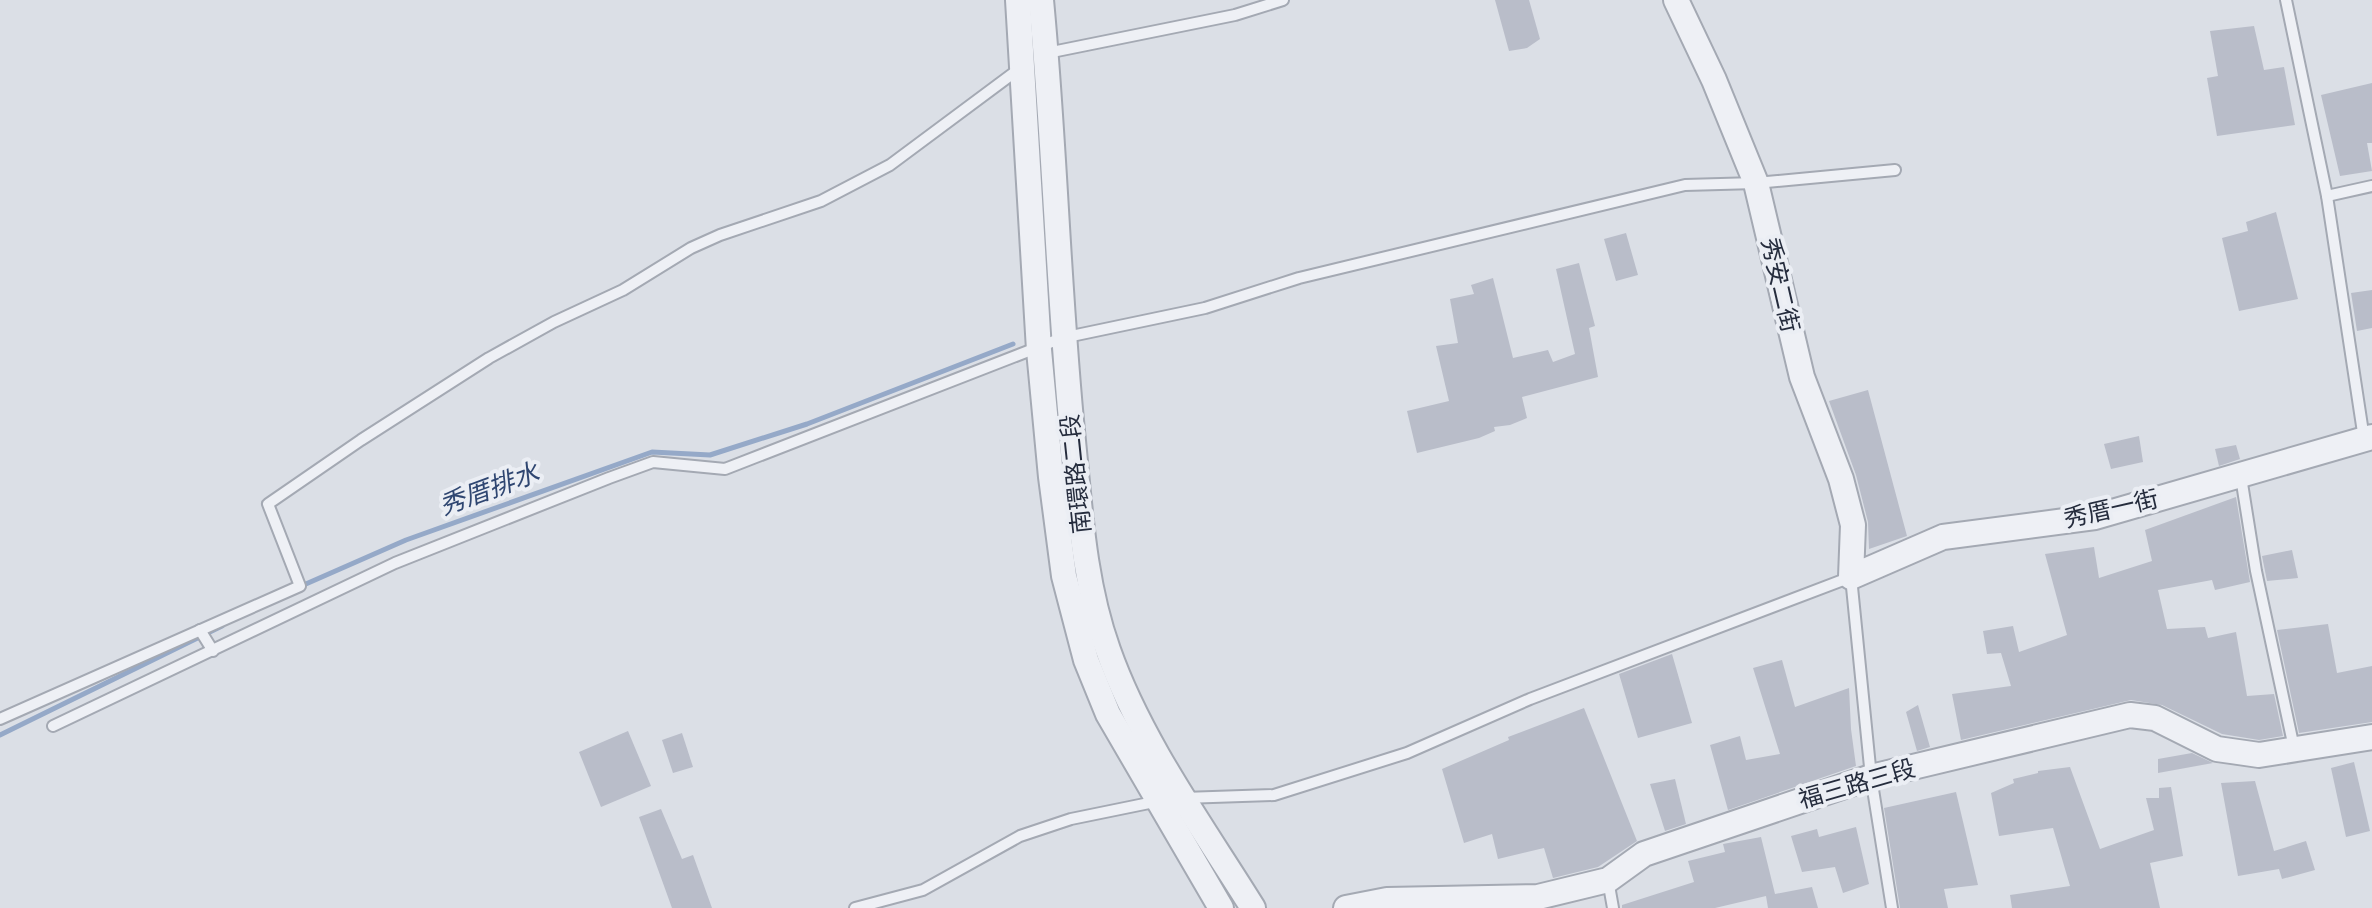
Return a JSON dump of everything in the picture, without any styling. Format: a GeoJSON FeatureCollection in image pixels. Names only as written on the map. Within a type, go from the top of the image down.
{"type":"FeatureCollection","features":[{"type":"Feature","properties":{"kind":"street","name":"南環路二段"},"geometry":{"type":"LineString","coordinates":[[1018,0],[1039,345],[1064,576],[1086,660],[1108,714],[1221,908]]}},
{"type":"Feature","properties":{"kind":"street","name":"南環路二段"},"geometry":{"type":"LineString","coordinates":[[1041,0],[1062,338],[1088,579],[1107,648],[1126,697],[1183,798],[1253,908]]}},
{"type":"Feature","properties":{"kind":"street","name":"秀安二街"},"geometry":{"type":"LineString","coordinates":[[1676,0],[1714,80],[1756,183],[1802,377],[1841,479],[1853,525],[1851,577]]}},
{"type":"Feature","properties":{"kind":"street","name":"秀厝一街"},"geometry":{"type":"LineString","coordinates":[[1851,577],[1943,537],[2095,517],[2368,438]]}},
{"type":"Feature","properties":{"kind":"street","name":"福三路三段"},"geometry":{"type":"LineString","coordinates":[[1346,908],[1387,900],[1538,897],[1608,880],[1644,854],[1871,777],[2130,715],[2155,718],[2217,749],[2259,755],[2372,737]]}},
{"type":"Feature","properties":{"kind":"lane"},"geometry":{"type":"LineString","coordinates":[[0,719],[300,586],[268,504],[489,358],[554,322],[623,290],[691,248],[821,201],[890,165],[1023,66],[1046,54],[1235,15],[1283,0]]}},
{"type":"Feature","properties":{"kind":"lane"},"geometry":{"type":"LineString","coordinates":[[2286,0],[2327,196],[2368,438]]}},
{"type":"Feature","properties":{"kind":"lane"},"geometry":{"type":"LineString","coordinates":[[53,726],[395,563],[609,478],[653,462],[725,469],[1062,338],[1205,308],[1299,278],[1685,185],[1756,183],[1895,170]]}},
{"type":"Feature","properties":{"kind":"lane"},"geometry":{"type":"LineString","coordinates":[[2327,196],[2372,186]]}},
{"type":"Feature","properties":{"kind":"lane"},"geometry":{"type":"LineString","coordinates":[[2241,473],[2256,571],[2295,750]]}},
{"type":"Feature","properties":{"kind":"lane"},"geometry":{"type":"LineString","coordinates":[[855,908],[923,890],[1020,836],[1071,819],[1183,798],[1274,795],[1407,753],[1530,699],[1851,577],[1871,777],[1892,908]]}},
{"type":"Feature","properties":{"kind":"lane"},"geometry":{"type":"LineString","coordinates":[[200,630],[213,651]]}},
{"type":"Feature","properties":{"kind":"lane"},"geometry":{"type":"LineString","coordinates":[[1608,880],[1613,908]]}},
{"type":"Feature","properties":{"kind":"building"},"geometry":{"type":"Polygon","coordinates":[[[1495,0],[1529,0],[1540,39],[1527,48],[1509,51],[1495,0]]]}},
{"type":"Feature","properties":{"kind":"building"},"geometry":{"type":"Polygon","coordinates":[[[2254,26],[2264,70],[2284,67],[2295,125],[2217,136],[2207,78],[2218,76],[2210,31],[2254,26]]]}},
{"type":"Feature","properties":{"kind":"building"},"geometry":{"type":"Polygon","coordinates":[[[2372,83],[2372,143],[2367,143],[2372,171],[2340,176],[2321,95],[2372,83]]]}},
{"type":"Feature","properties":{"kind":"building"},"geometry":{"type":"Polygon","coordinates":[[[2276,212],[2298,299],[2239,311],[2222,238],[2248,231],[2246,222],[2276,212]]]}},
{"type":"Feature","properties":{"kind":"building"},"geometry":{"type":"Polygon","coordinates":[[[1626,233],[1638,275],[1616,281],[1604,239],[1626,233]]]}},
{"type":"Feature","properties":{"kind":"building"},"geometry":{"type":"Polygon","coordinates":[[[1579,263],[1595,326],[1589,328],[1598,377],[1522,397],[1527,418],[1494,427],[1495,431],[1479,438],[1417,453],[1407,411],[1449,401],[1436,346],[1458,343],[1450,299],[1474,294],[1471,285],[1493,278],[1513,358],[1548,350],[1553,362],[1575,354],[1556,269],[1579,263]]]}},
{"type":"Feature","properties":{"kind":"building"},"geometry":{"type":"Polygon","coordinates":[[[2372,290],[2372,328],[2357,331],[2351,293],[2372,290]]]}},
{"type":"Feature","properties":{"kind":"building"},"geometry":{"type":"Polygon","coordinates":[[[1868,390],[1907,536],[1869,549],[1868,522],[1856,475],[1829,401],[1868,390]]]}},
{"type":"Feature","properties":{"kind":"building"},"geometry":{"type":"Polygon","coordinates":[[[2139,436],[2143,462],[2111,469],[2104,444],[2139,436]]]}},
{"type":"Feature","properties":{"kind":"building"},"geometry":{"type":"Polygon","coordinates":[[[2236,445],[2240,459],[2219,466],[2215,449],[2236,445]]]}},
{"type":"Feature","properties":{"kind":"building"},"geometry":{"type":"Polygon","coordinates":[[[2236,497],[2250,582],[2215,590],[2212,580],[2158,590],[2167,629],[2205,627],[2208,638],[2236,632],[2247,696],[2274,694],[2283,736],[2259,740],[2222,734],[2162,705],[2131,700],[1961,740],[1952,694],[2011,686],[2001,653],[1987,654],[1983,631],[2013,626],[2019,652],[2067,635],[2045,554],[2094,547],[2099,578],[2152,561],[2145,530],[2236,497]]]}},
{"type":"Feature","properties":{"kind":"building"},"geometry":{"type":"Polygon","coordinates":[[[2292,550],[2298,578],[2267,581],[2262,556],[2292,550]]]}},
{"type":"Feature","properties":{"kind":"building"},"geometry":{"type":"Polygon","coordinates":[[[2328,624],[2337,673],[2372,666],[2372,722],[2299,733],[2277,630],[2328,624]]]}},
{"type":"Feature","properties":{"kind":"building"},"geometry":{"type":"Polygon","coordinates":[[[1672,654],[1692,723],[1638,738],[1619,674],[1672,654]]]}},
{"type":"Feature","properties":{"kind":"building"},"geometry":{"type":"Polygon","coordinates":[[[1782,660],[1795,707],[1849,688],[1856,766],[1728,810],[1710,745],[1740,736],[1746,760],[1780,754],[1753,668],[1782,660]]]}},
{"type":"Feature","properties":{"kind":"building"},"geometry":{"type":"Polygon","coordinates":[[[1918,705],[1930,747],[1917,751],[1906,712],[1918,705]]]}},
{"type":"Feature","properties":{"kind":"building"},"geometry":{"type":"Polygon","coordinates":[[[1584,708],[1637,841],[1598,867],[1553,878],[1544,848],[1498,859],[1492,834],[1464,843],[1442,769],[1509,740],[1508,737],[1584,708]]]}},
{"type":"Feature","properties":{"kind":"building"},"geometry":{"type":"Polygon","coordinates":[[[628,731],[651,786],[601,807],[579,752],[628,731]]]}},
{"type":"Feature","properties":{"kind":"building"},"geometry":{"type":"Polygon","coordinates":[[[682,733],[693,767],[673,773],[662,740],[682,733]]]}},
{"type":"Feature","properties":{"kind":"building"},"geometry":{"type":"Polygon","coordinates":[[[2192,753],[2213,763],[2158,773],[2158,759],[2192,753]]]}},
{"type":"Feature","properties":{"kind":"building"},"geometry":{"type":"Polygon","coordinates":[[[2354,762],[2370,831],[2346,837],[2331,768],[2354,762]]]}},
{"type":"Feature","properties":{"kind":"building"},"geometry":{"type":"Polygon","coordinates":[[[2070,767],[2100,849],[2154,830],[2146,798],[2159,798],[2159,788],[2171,787],[2183,856],[2150,863],[2160,908],[2012,908],[2010,895],[2070,886],[2053,828],[1999,836],[1991,793],[2014,783],[2013,779],[2038,771],[2070,767]]]}},
{"type":"Feature","properties":{"kind":"building"},"geometry":{"type":"Polygon","coordinates":[[[1675,779],[1686,824],[1665,831],[1650,784],[1675,779]]]}},
{"type":"Feature","properties":{"kind":"building"},"geometry":{"type":"Polygon","coordinates":[[[2255,781],[2274,851],[2306,841],[2315,870],[2282,879],[2279,869],[2238,876],[2221,783],[2255,781]]]}},
{"type":"Feature","properties":{"kind":"building"},"geometry":{"type":"Polygon","coordinates":[[[1956,792],[1978,885],[1944,889],[1948,908],[1900,908],[1884,808],[1956,792]]]}},
{"type":"Feature","properties":{"kind":"building"},"geometry":{"type":"Polygon","coordinates":[[[661,809],[682,859],[693,855],[712,908],[672,908],[639,817],[661,809]]]}},
{"type":"Feature","properties":{"kind":"building"},"geometry":{"type":"Polygon","coordinates":[[[1856,827],[1869,884],[1843,893],[1835,867],[1802,872],[1791,836],[1817,829],[1819,837],[1856,827]]]}},
{"type":"Feature","properties":{"kind":"building"},"geometry":{"type":"Polygon","coordinates":[[[1761,837],[1775,894],[1812,887],[1818,908],[1768,908],[1766,896],[1715,908],[1622,908],[1622,905],[1694,882],[1688,861],[1725,852],[1723,844],[1761,837]]]}},
{"type":"Feature","properties":{"kind":"waterway","name":"秀厝排水"},"geometry":{"type":"LineString","coordinates":[[299,587],[406,540],[652,452],[710,455],[807,424],[1013,344]]}},
{"type":"Feature","properties":{"kind":"waterway","name":"秀厝排水"},"geometry":{"type":"LineString","coordinates":[[0,735],[222,626]]}}]}
